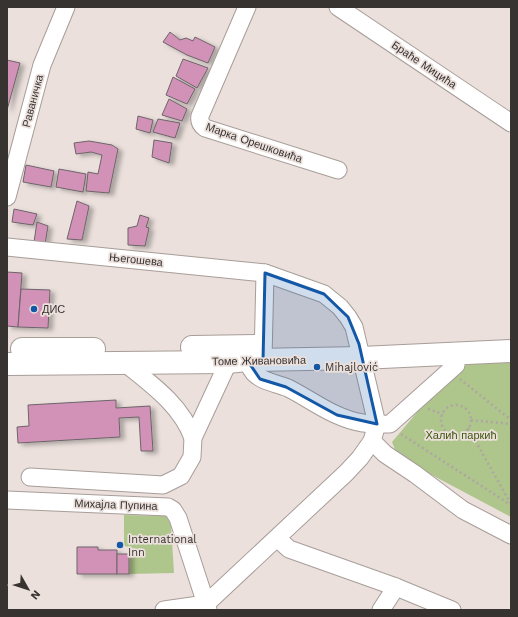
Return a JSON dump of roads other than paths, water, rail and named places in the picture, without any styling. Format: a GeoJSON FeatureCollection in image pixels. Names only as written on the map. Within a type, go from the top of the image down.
{"type":"FeatureCollection","features":[{"type":"Feature","properties":{"kind":"main road","name":"Томе Живановића"},"geometry":{"type":"LineString","coordinates":[[360,351],[511,338]]}},
{"type":"Feature","properties":{"kind":"main road","name":"Томе Живановића"},"geometry":{"type":"LineString","coordinates":[[7,349],[247,354]]}},
{"type":"Feature","properties":{"kind":"main road","name":"Томе Живановића"},"geometry":{"type":"LineString","coordinates":[[7,364],[125,362],[247,354],[360,351],[511,351]]}},
{"type":"Feature","properties":{"kind":"street","name":"Раваничка"},"geometry":{"type":"LineString","coordinates":[[7,197],[42,65],[66,7]]}},
{"type":"Feature","properties":{"kind":"street","name":"Марка Орешковића"},"geometry":{"type":"LineString","coordinates":[[247,7],[199,120],[205,128],[338,170]]}},
{"type":"Feature","properties":{"kind":"street","name":"Браће Мицића"},"geometry":{"type":"LineString","coordinates":[[338,7],[511,123]]}},
{"type":"Feature","properties":{"kind":"street","name":"Његошева"},"geometry":{"type":"LineString","coordinates":[[7,247],[265,274],[324,294],[332,299],[348,317],[354,327],[360,351],[384,424]]}},
{"type":"Feature","properties":{"kind":"street"},"geometry":{"type":"LineString","coordinates":[[193,438],[247,354],[265,274]]}},
{"type":"Feature","properties":{"kind":"street"},"geometry":{"type":"LineString","coordinates":[[247,354],[252,370],[260,379],[286,387],[337,415],[362,423],[384,424]]}},
{"type":"Feature","properties":{"kind":"street"},"geometry":{"type":"LineString","coordinates":[[30,477],[163,485],[181,476],[192,457],[193,438],[190,428],[166,395],[125,362]]}},
{"type":"Feature","properties":{"kind":"street"},"geometry":{"type":"LineString","coordinates":[[164,610],[207,607],[346,473],[360,458],[384,424],[453,368]]}},
{"type":"Feature","properties":{"kind":"street"},"geometry":{"type":"LineString","coordinates":[[372,441],[385,454],[416,474],[463,510],[511,535]]}},
{"type":"Feature","properties":{"kind":"street","name":"Михајла Пупина"},"geometry":{"type":"LineString","coordinates":[[7,500],[168,507],[173,510],[178,518],[207,607]]}},
{"type":"Feature","properties":{"kind":"street"},"geometry":{"type":"LineString","coordinates":[[278,539],[289,549],[396,587],[452,610]]}},
{"type":"Feature","properties":{"kind":"street"},"geometry":{"type":"LineString","coordinates":[[381,610],[396,587]]}},
{"type":"Feature","properties":{"kind":"place","name":"ДИС"},"geometry":{"type":"Point","coordinates":[34,309]}},
{"type":"Feature","properties":{"kind":"place","name":"Mihajlović"},"geometry":{"type":"Point","coordinates":[317,367]}},
{"type":"Feature","properties":{"kind":"place","name":"International Inn"},"geometry":{"type":"Point","coordinates":[120,545]}},
{"type":"Feature","properties":{"kind":"park label","name":"Халић паркић"},"geometry":{"type":"Point","coordinates":[461,435]}}]}
